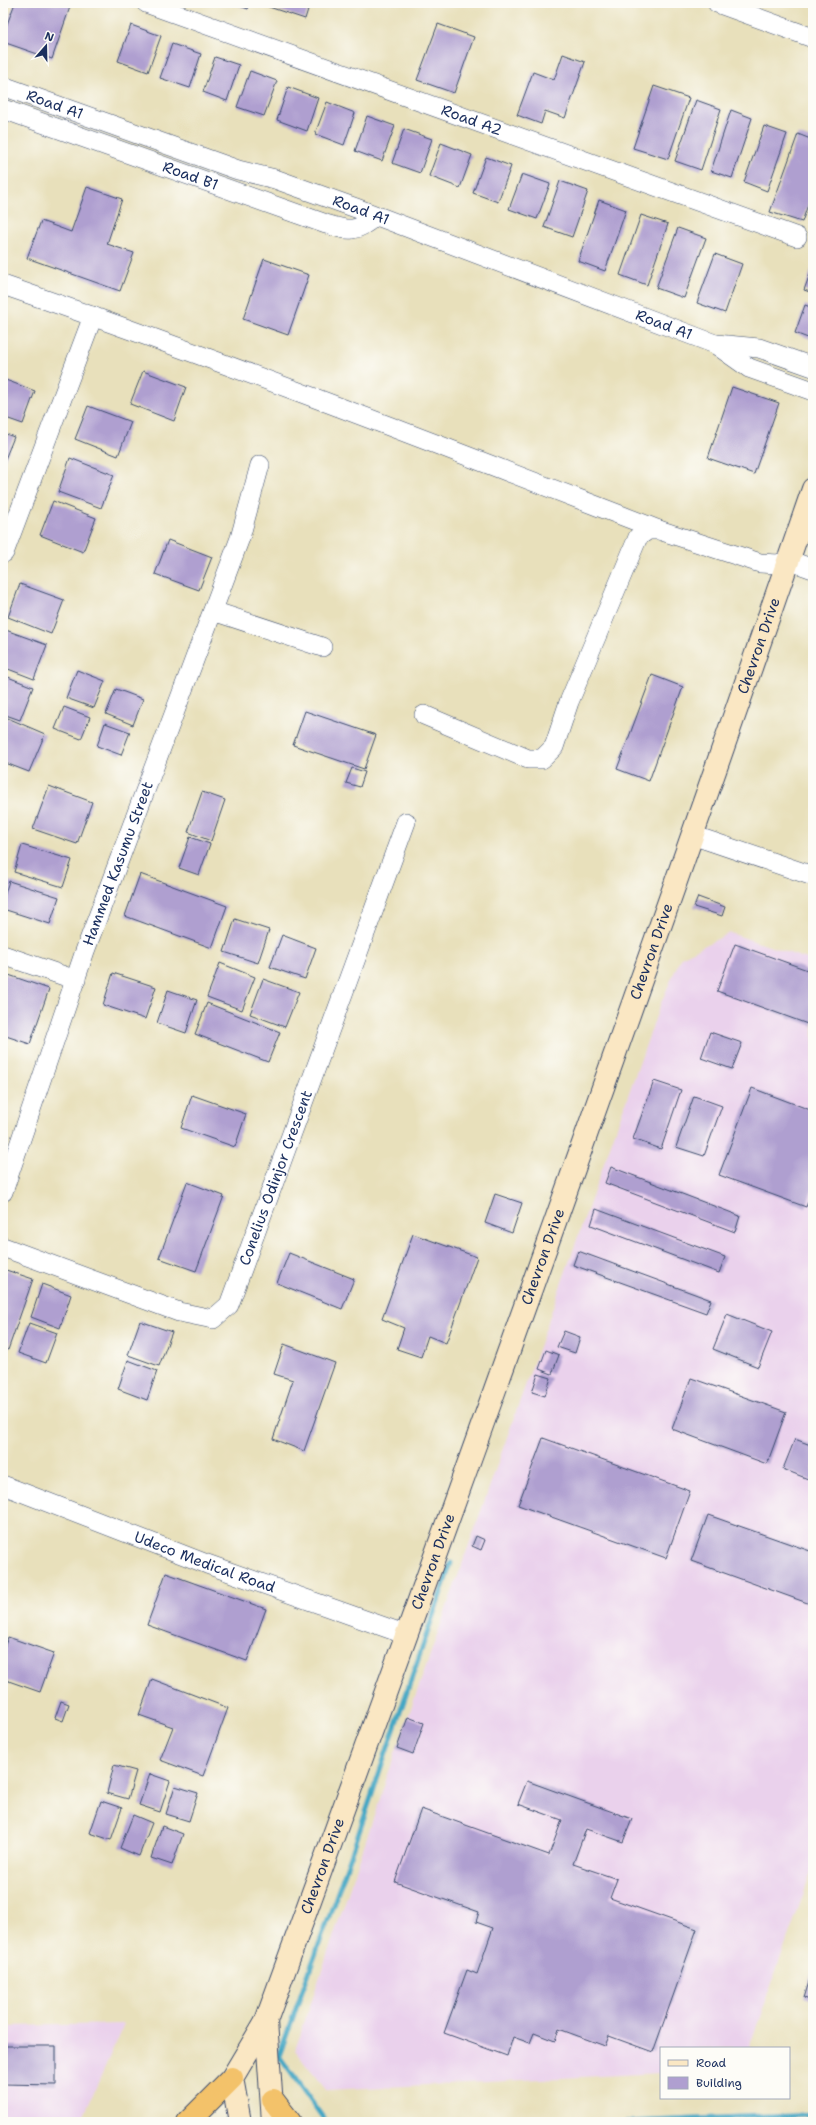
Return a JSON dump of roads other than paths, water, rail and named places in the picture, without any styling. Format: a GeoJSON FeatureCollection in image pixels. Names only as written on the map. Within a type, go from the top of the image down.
{"type":"FeatureCollection","features":[{"type":"Feature","properties":{"kind":"highway"},"geometry":{"type":"LineString","coordinates":[[188,2122],[232,2078]]}},
{"type":"Feature","properties":{"kind":"highway"},"geometry":{"type":"LineString","coordinates":[[273,2100],[290,2122]]}},
{"type":"Feature","properties":{"kind":"main road","name":"Chevron Drive"},"geometry":{"type":"LineString","coordinates":[[232,2078],[266,2021],[407,1635],[813,489]]}},
{"type":"Feature","properties":{"kind":"main road","name":"Chevron Drive"},"geometry":{"type":"LineString","coordinates":[[266,2021],[273,2100],[273,2122]]}},
{"type":"Feature","properties":{"kind":"main road"},"geometry":{"type":"LineString","coordinates":[[232,2078],[240,2122]]}},
{"type":"Feature","properties":{"kind":"street","name":"Road A2"},"geometry":{"type":"LineString","coordinates":[[146,3],[797,237]]}},
{"type":"Feature","properties":{"kind":"street"},"geometry":{"type":"LineString","coordinates":[[717,3],[813,38]]}},
{"type":"Feature","properties":{"kind":"street","name":"Road A1"},"geometry":{"type":"LineString","coordinates":[[3,86],[238,170],[275,179],[715,344]]}},
{"type":"Feature","properties":{"kind":"street","name":"Road B1"},"geometry":{"type":"LineString","coordinates":[[3,109],[345,230],[359,229],[375,216]]}},
{"type":"Feature","properties":{"kind":"street"},"geometry":{"type":"LineString","coordinates":[[3,285],[93,316],[659,530],[760,563],[778,564],[788,560],[813,569]]}},
{"type":"Feature","properties":{"kind":"street"},"geometry":{"type":"LineString","coordinates":[[4,554],[93,316]]}},
{"type":"Feature","properties":{"kind":"street"},"geometry":{"type":"LineString","coordinates":[[715,344],[759,348],[813,367]]}},
{"type":"Feature","properties":{"kind":"street"},"geometry":{"type":"LineString","coordinates":[[715,344],[749,368],[813,391]]}},
{"type":"Feature","properties":{"kind":"street","name":"Hammed Kasumu Street"},"geometry":{"type":"LineString","coordinates":[[3,1192],[76,980],[240,538],[260,465]]}},
{"type":"Feature","properties":{"kind":"street"},"geometry":{"type":"LineString","coordinates":[[424,715],[528,759],[542,759],[554,747],[570,702],[638,537],[648,530],[659,530]]}},
{"type":"Feature","properties":{"kind":"street"},"geometry":{"type":"LineString","coordinates":[[213,611],[322,647]]}},
{"type":"Feature","properties":{"kind":"street","name":"Conelius Odinjor Crescent"},"geometry":{"type":"LineString","coordinates":[[3,1247],[179,1312],[213,1319],[229,1305],[406,822]]}},
{"type":"Feature","properties":{"kind":"street"},"geometry":{"type":"LineString","coordinates":[[692,834],[813,876]]}},
{"type":"Feature","properties":{"kind":"street"},"geometry":{"type":"LineString","coordinates":[[3,955],[76,980]]}},
{"type":"Feature","properties":{"kind":"street","name":"Udeco Medical Road"},"geometry":{"type":"LineString","coordinates":[[3,1485],[208,1564],[407,1635]]}},
{"type":"Feature","properties":{"kind":"waterway"},"geometry":{"type":"LineString","coordinates":[[326,2122],[279,2056],[355,1844],[451,1563]]}},
{"type":"Feature","properties":{"kind":"waterway"},"geometry":{"type":"LineString","coordinates":[[626,2122],[813,2114]]}}]}
